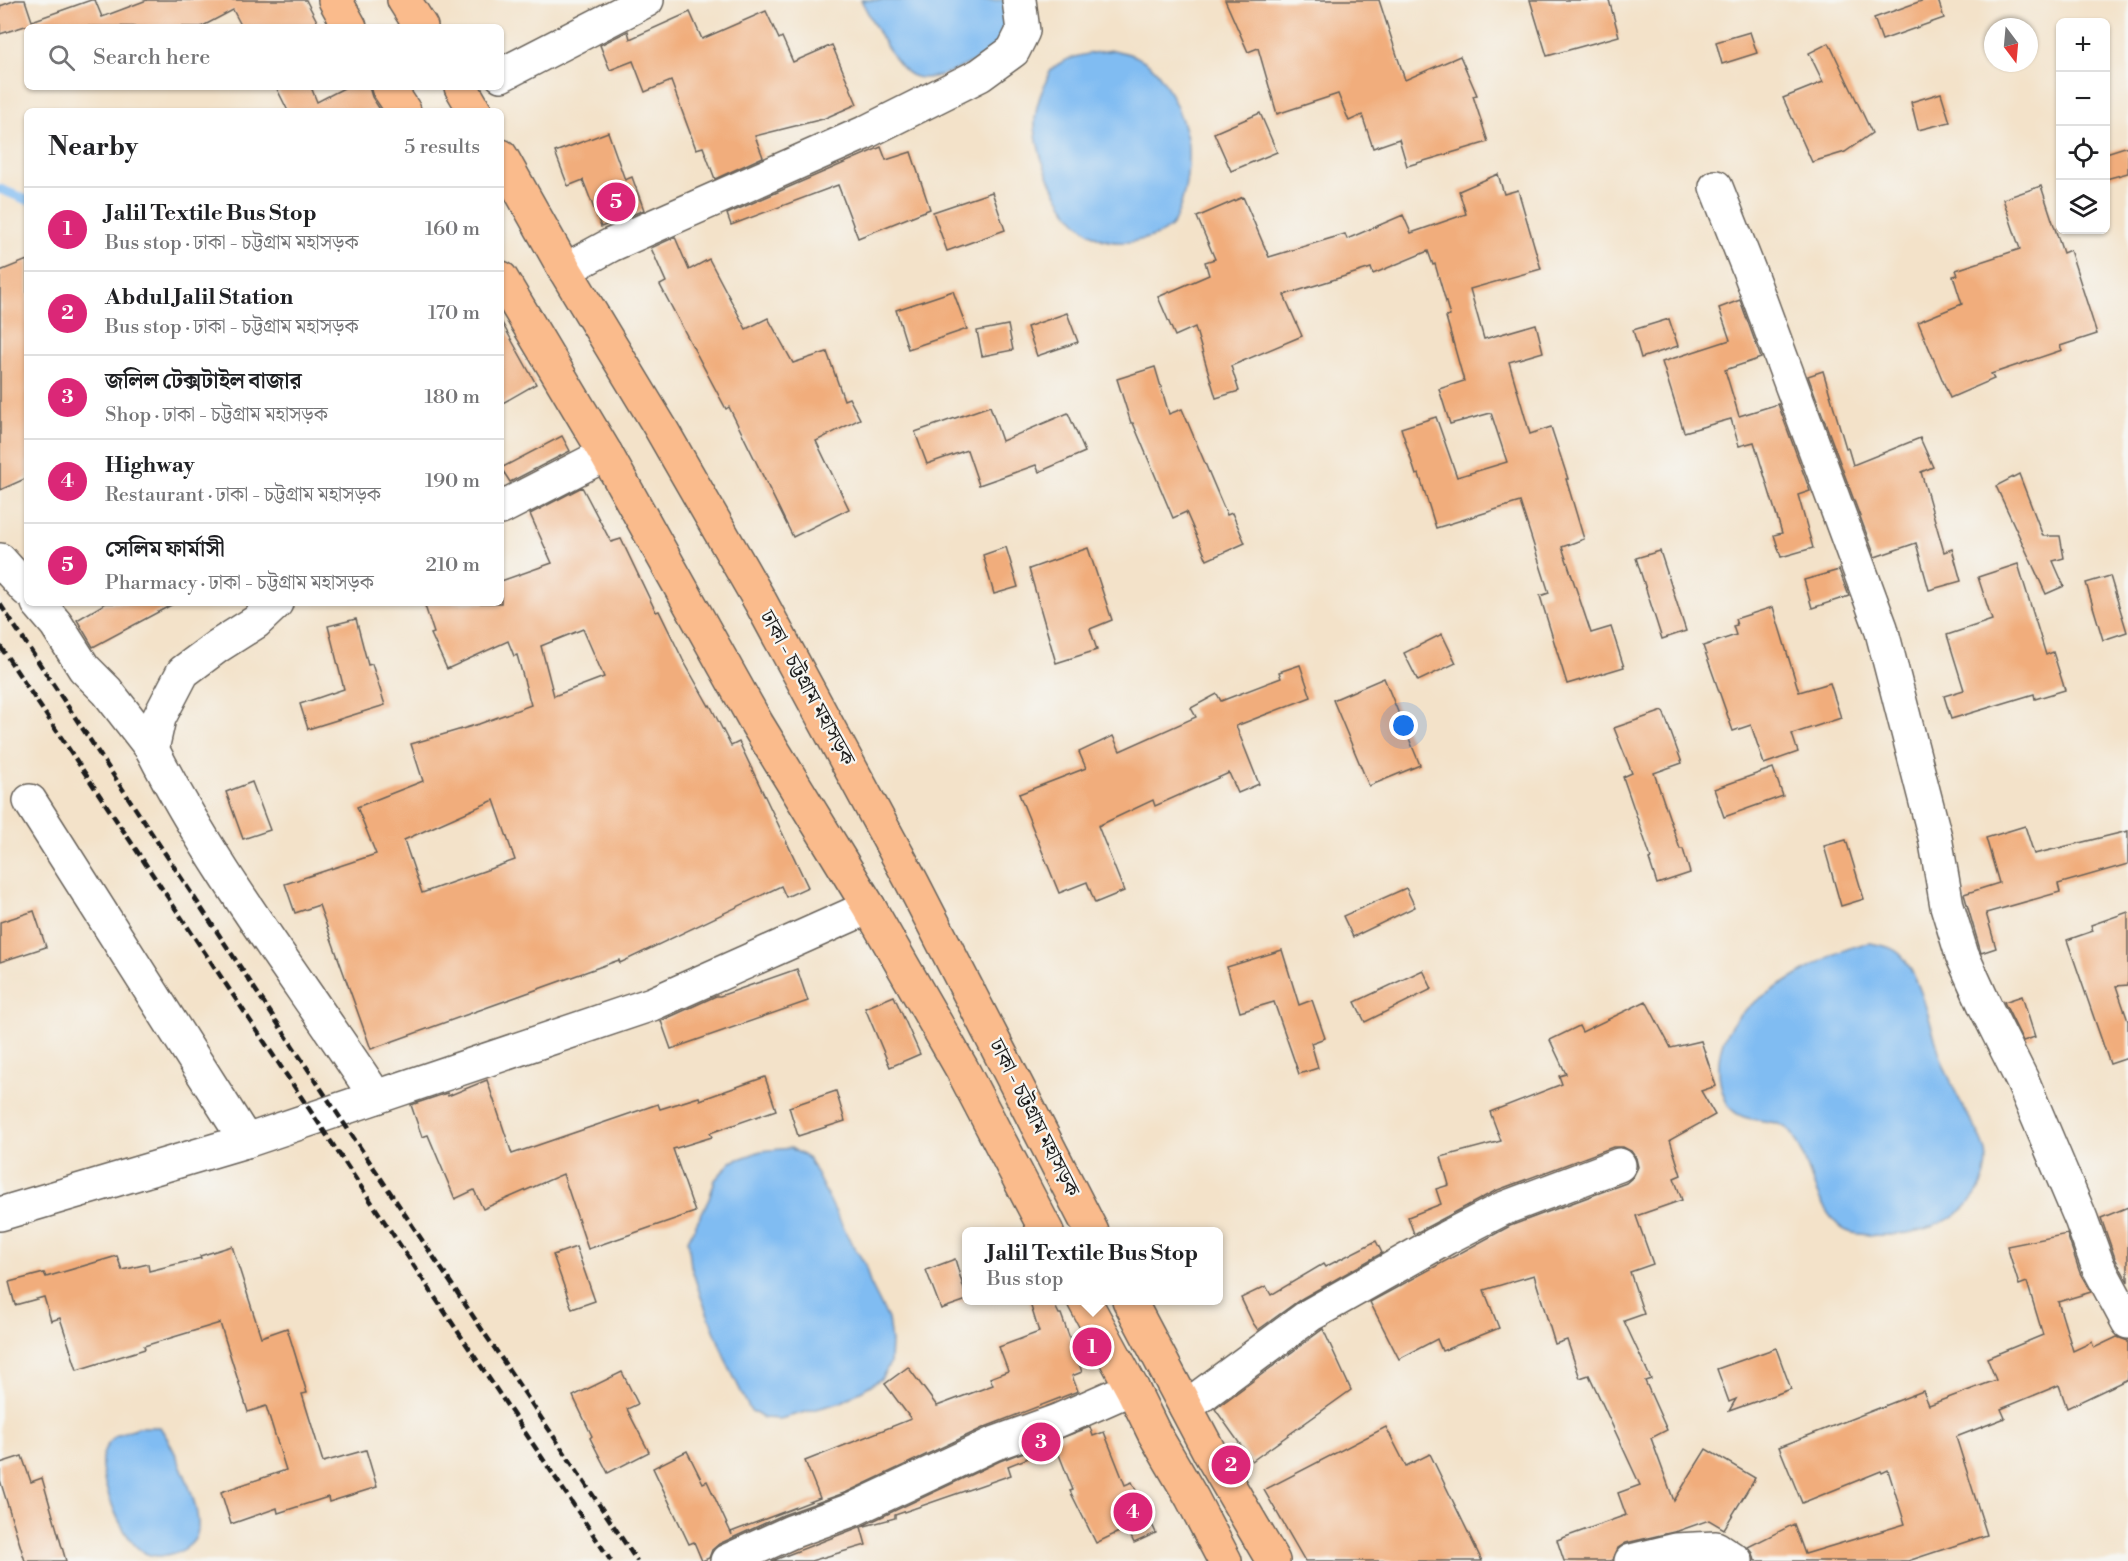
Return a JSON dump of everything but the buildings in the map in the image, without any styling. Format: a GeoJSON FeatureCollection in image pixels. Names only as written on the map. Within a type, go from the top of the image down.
{"type":"FeatureCollection","features":[{"type":"Feature","properties":{"kind":"highway"},"geometry":{"type":"LineString","coordinates":[[335,0],[348,24]]}},
{"type":"Feature","properties":{"kind":"highway"},"geometry":{"type":"LineString","coordinates":[[404,0],[419,24]]}},
{"type":"Feature","properties":{"kind":"highway"},"geometry":{"type":"LineString","coordinates":[[390,90],[402,108]]}},
{"type":"Feature","properties":{"kind":"highway","name":"ঢাকা - চট্টগ্রাম মহাসড়ক"},"geometry":{"type":"LineString","coordinates":[[504,161],[765,611],[912,882],[1089,1227]]}},
{"type":"Feature","properties":{"kind":"highway","name":"ঢাকা - চট্টগ্রাম মহাসড়ক"},"geometry":{"type":"LineString","coordinates":[[504,283],[606,454],[758,724],[870,907],[962,1069],[1044,1227]]}},
{"type":"Feature","properties":{"kind":"highway"},"geometry":{"type":"LineString","coordinates":[[1087,1305],[1225,1561]]}},
{"type":"Feature","properties":{"kind":"highway"},"geometry":{"type":"LineString","coordinates":[[1132,1305],[1211,1455],[1273,1561]]}},
{"type":"Feature","properties":{"kind":"street"},"geometry":{"type":"LineString","coordinates":[[504,73],[647,0]]}},
{"type":"Feature","properties":{"kind":"street"},"geometry":{"type":"LineString","coordinates":[[565,270],[611,245],[864,133],[980,75],[1013,51],[1023,31],[1019,0]]}},
{"type":"Feature","properties":{"kind":"street"},"geometry":{"type":"LineString","coordinates":[[1716,187],[1881,628],[1935,837],[1947,906],[1962,955],[2027,1090],[2081,1219],[2098,1266],[2128,1322]]}},
{"type":"Feature","properties":{"kind":"street"},"geometry":{"type":"LineString","coordinates":[[504,506],[606,454]]}},
{"type":"Feature","properties":{"kind":"street"},"geometry":{"type":"LineString","coordinates":[[0,560],[24,587]]}},
{"type":"Feature","properties":{"kind":"street"},"geometry":{"type":"LineString","coordinates":[[41,606],[56,624],[84,668],[107,691],[152,749],[178,800],[223,874],[376,1097]]}},
{"type":"Feature","properties":{"kind":"street"},"geometry":{"type":"LineString","coordinates":[[152,749],[159,718],[183,672],[256,622],[273,606]]}},
{"type":"Feature","properties":{"kind":"street"},"geometry":{"type":"LineString","coordinates":[[30,801],[246,1141]]}},
{"type":"Feature","properties":{"kind":"street"},"geometry":{"type":"LineString","coordinates":[[0,1214],[246,1141],[652,1004],[870,907]]}},
{"type":"Feature","properties":{"kind":"street"},"geometry":{"type":"LineString","coordinates":[[1186,1407],[1310,1316],[1446,1238],[1502,1209],[1619,1165]]}},
{"type":"Feature","properties":{"kind":"street"},"geometry":{"type":"LineString","coordinates":[[727,1561],[790,1532],[854,1509],[993,1444],[1057,1421],[1132,1388]]}},
{"type":"Feature","properties":{"kind":"street"},"geometry":{"type":"LineString","coordinates":[[1631,1561],[1676,1550],[1716,1548],[1736,1561]]}},
{"type":"Feature","properties":{"kind":"water"},"geometry":{"type":"Polygon","coordinates":[[[861,0],[1005,0],[1006,26],[1003,36],[994,48],[973,62],[947,73],[922,78],[906,71],[891,54],[861,0]]]}},
{"type":"Feature","properties":{"kind":"water"},"geometry":{"type":"Polygon","coordinates":[[[1113,50],[1136,56],[1157,72],[1177,108],[1185,129],[1188,147],[1186,183],[1174,222],[1161,234],[1128,242],[1101,239],[1083,228],[1072,217],[1054,189],[1047,173],[1041,158],[1035,128],[1039,100],[1052,69],[1074,57],[1113,50]]]}},
{"type":"Feature","properties":{"kind":"water"},"geometry":{"type":"Polygon","coordinates":[[[1870,943],[1890,948],[1898,952],[1905,960],[1919,986],[1946,1071],[1981,1138],[1987,1160],[1982,1183],[1974,1197],[1963,1209],[1935,1225],[1902,1234],[1852,1233],[1837,1224],[1822,1204],[1793,1135],[1779,1124],[1743,1117],[1735,1113],[1724,1096],[1719,1073],[1722,1046],[1727,1032],[1745,1010],[1769,992],[1823,960],[1850,948],[1870,943]]]}},
{"type":"Feature","properties":{"kind":"water"},"geometry":{"type":"Polygon","coordinates":[[[791,1148],[809,1159],[848,1237],[865,1264],[870,1283],[888,1319],[891,1342],[890,1363],[881,1379],[842,1402],[780,1419],[763,1418],[750,1410],[727,1363],[691,1266],[688,1240],[709,1199],[715,1180],[731,1162],[761,1151],[791,1148]]]}},
{"type":"Feature","properties":{"kind":"water"},"geometry":{"type":"Polygon","coordinates":[[[138,1427],[160,1427],[173,1449],[192,1495],[198,1524],[197,1534],[189,1545],[178,1552],[155,1556],[138,1549],[122,1526],[109,1496],[102,1468],[104,1453],[115,1436],[138,1427]]]}},
{"type":"Feature","properties":{"kind":"waterway"},"geometry":{"type":"LineString","coordinates":[[0,189],[24,199]]}},
{"type":"Feature","properties":{"kind":"railway"},"geometry":{"type":"LineString","coordinates":[[0,604],[637,1561]]}},
{"type":"Feature","properties":{"kind":"railway"},"geometry":{"type":"LineString","coordinates":[[0,646],[611,1561]]}},
{"type":"Feature","properties":{"kind":"place","name":"সেলিম ফার্মাসী"},"geometry":{"type":"Point","coordinates":[616,202]}},
{"type":"Feature","properties":{"kind":"place","name":"Jalil Textile Bus Stop"},"geometry":{"type":"Point","coordinates":[1092,1347]}},
{"type":"Feature","properties":{"kind":"place","name":"জলিল টেক্সটাইল বাজার"},"geometry":{"type":"Point","coordinates":[1041,1442]}},
{"type":"Feature","properties":{"kind":"place","name":"Abdul Jalil Station"},"geometry":{"type":"Point","coordinates":[1231,1465]}},
{"type":"Feature","properties":{"kind":"place","name":"Highway"},"geometry":{"type":"Point","coordinates":[1133,1512]}}]}
